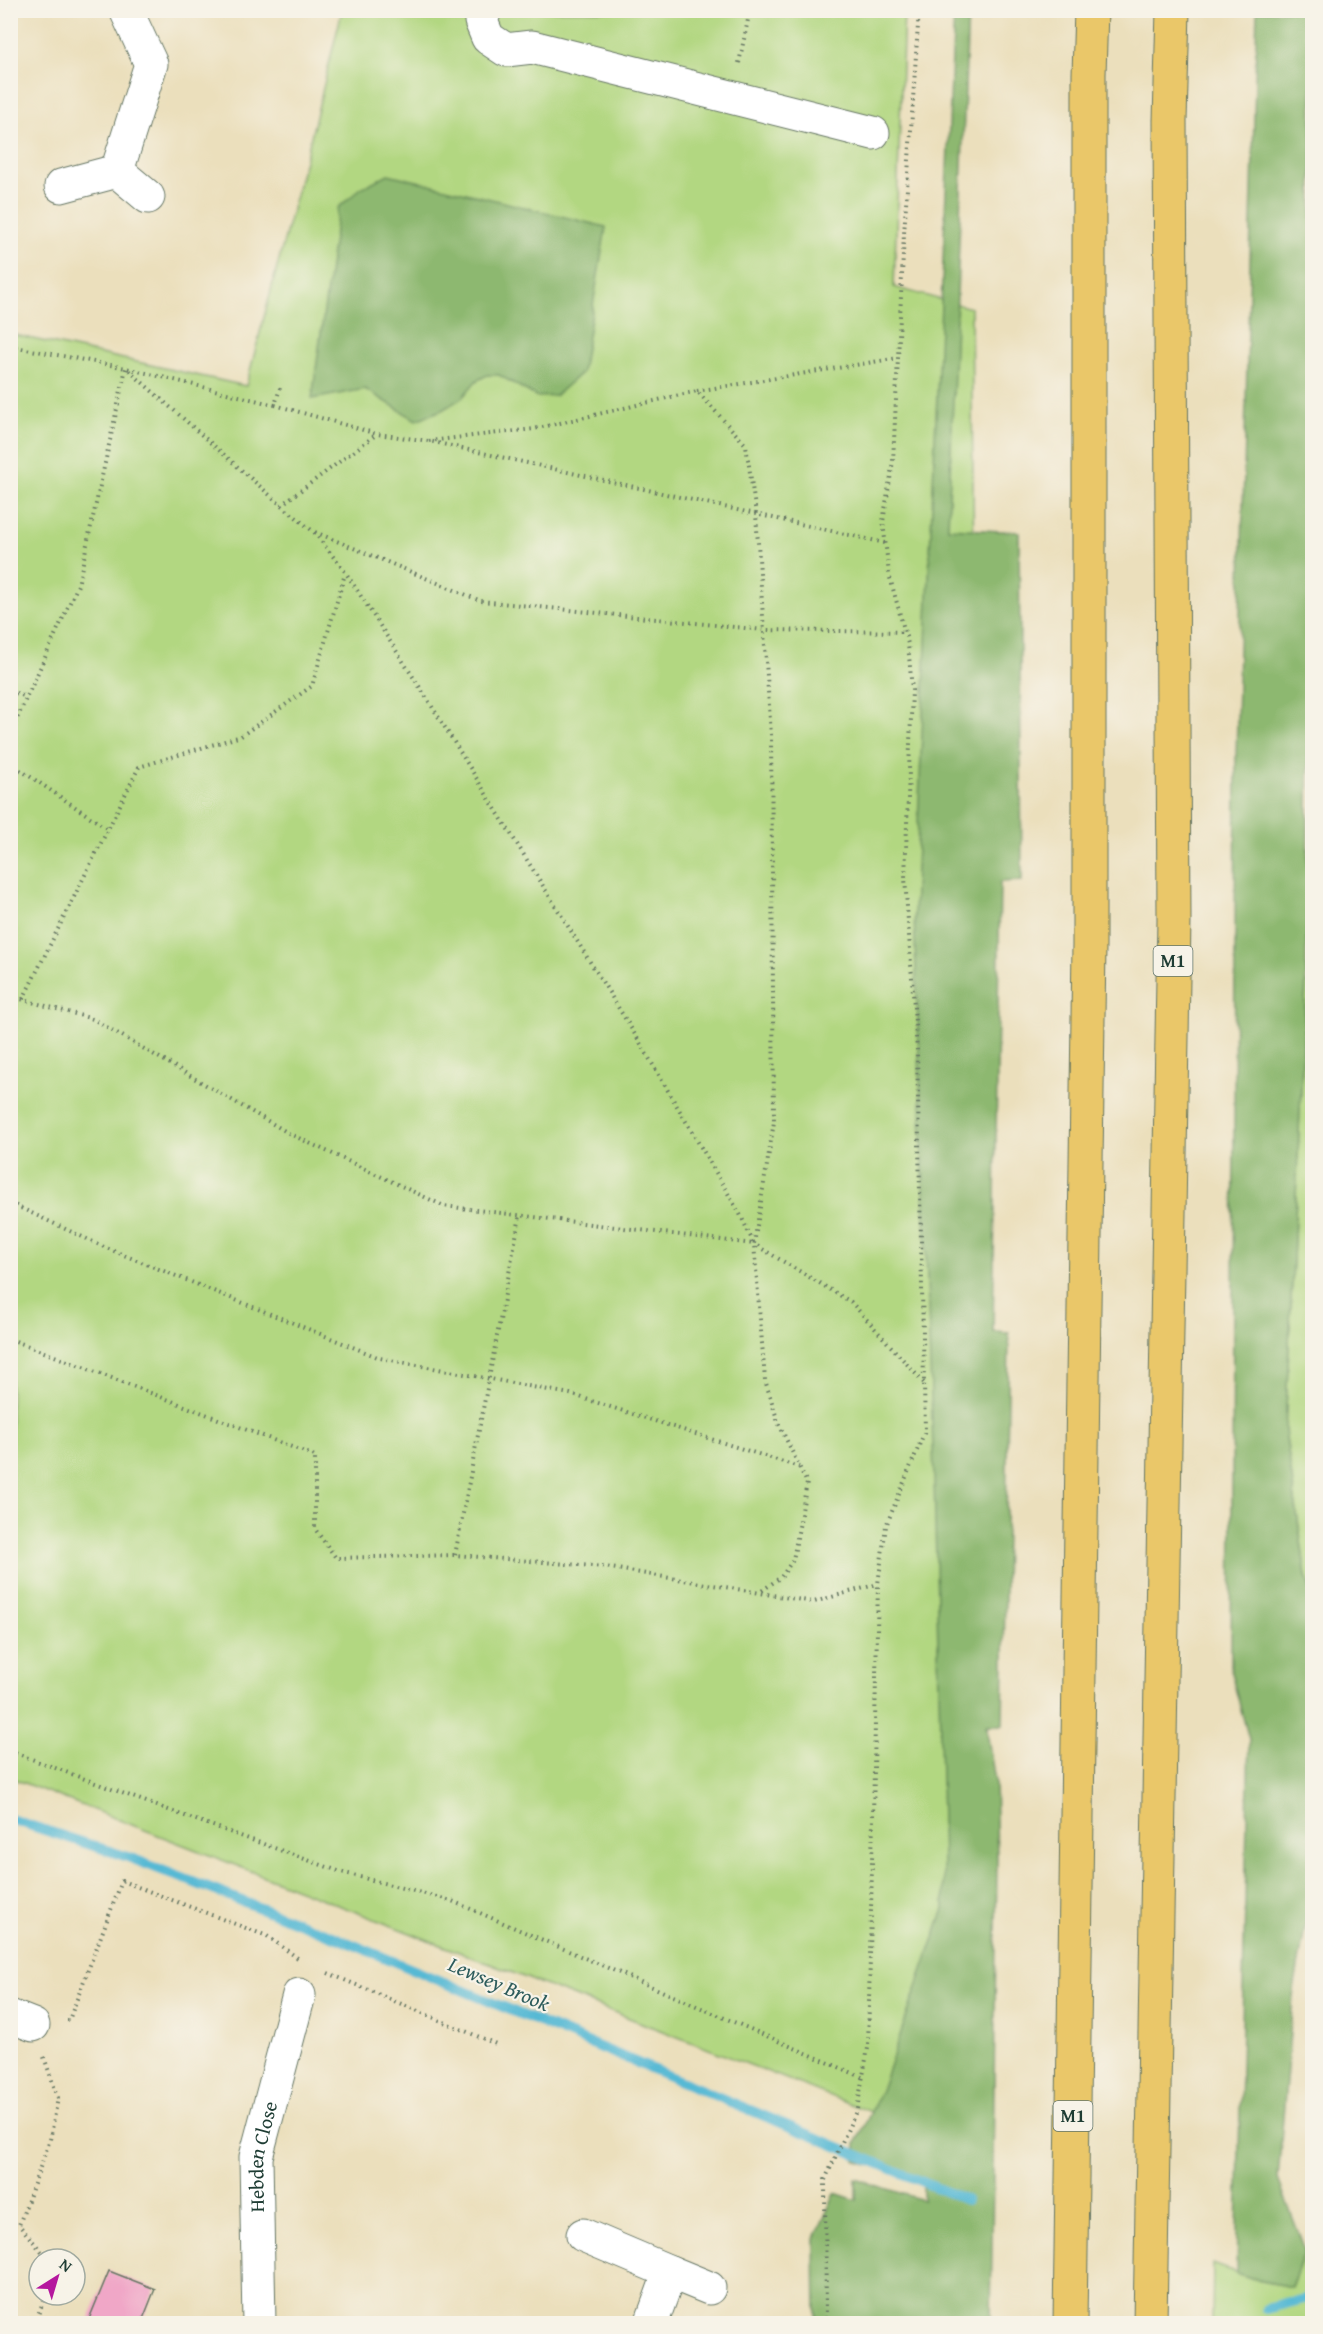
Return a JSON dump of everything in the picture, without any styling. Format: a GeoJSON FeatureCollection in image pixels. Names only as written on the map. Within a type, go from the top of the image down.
{"type":"FeatureCollection","features":[{"type":"Feature","properties":{"kind":"highway","name":"M1"},"geometry":{"type":"LineString","coordinates":[[1070,2324],[1089,945],[1089,74],[1091,10]]}},
{"type":"Feature","properties":{"kind":"highway","name":"M1"},"geometry":{"type":"LineString","coordinates":[[1150,2324],[1174,920],[1170,145],[1173,10]]}},
{"type":"Feature","properties":{"kind":"street"},"geometry":{"type":"LineString","coordinates":[[117,171],[151,64],[126,10]]}},
{"type":"Feature","properties":{"kind":"street"},"geometry":{"type":"LineString","coordinates":[[484,10],[481,21],[488,38],[506,50],[532,47],[873,133]]}},
{"type":"Feature","properties":{"kind":"street"},"geometry":{"type":"LineString","coordinates":[[61,186],[117,171]]}},
{"type":"Feature","properties":{"kind":"street"},"geometry":{"type":"LineString","coordinates":[[117,171],[148,197]]}},
{"type":"Feature","properties":{"kind":"street","name":"Hebden Close"},"geometry":{"type":"LineString","coordinates":[[259,2324],[256,2157],[299,1995]]}},
{"type":"Feature","properties":{"kind":"street"},"geometry":{"type":"LineString","coordinates":[[583,2235],[709,2288]]}},
{"type":"Feature","properties":{"kind":"street"},"geometry":{"type":"LineString","coordinates":[[651,2324],[670,2272]]}},
{"type":"Feature","properties":{"kind":"path"},"geometry":{"type":"LineString","coordinates":[[731,98],[750,10]]}},
{"type":"Feature","properties":{"kind":"path"},"geometry":{"type":"LineString","coordinates":[[826,2324],[825,2180],[856,2109],[868,2048],[878,1584],[886,1526],[925,1431],[917,1050],[905,878],[912,690],[908,644],[889,574],[883,522],[893,461],[919,10]]}},
{"type":"Feature","properties":{"kind":"path"},"geometry":{"type":"LineString","coordinates":[[10,346],[126,368],[275,405],[377,434],[429,441],[885,543]]}},
{"type":"Feature","properties":{"kind":"path"},"geometry":{"type":"LineString","coordinates":[[429,441],[534,429],[697,391],[898,358]]}},
{"type":"Feature","properties":{"kind":"path"},"geometry":{"type":"LineString","coordinates":[[126,368],[281,505],[314,531],[345,573],[428,700],[639,1041],[740,1214],[754,1244]]}},
{"type":"Feature","properties":{"kind":"path"},"geometry":{"type":"LineString","coordinates":[[10,734],[78,585],[126,368]]}},
{"type":"Feature","properties":{"kind":"path"},"geometry":{"type":"LineString","coordinates":[[275,405],[280,388]]}},
{"type":"Feature","properties":{"kind":"path"},"geometry":{"type":"LineString","coordinates":[[697,391],[746,445],[756,514],[771,735],[774,1122],[754,1244],[765,1380],[778,1422],[807,1483],[793,1560],[781,1577],[760,1592]]}},
{"type":"Feature","properties":{"kind":"path"},"geometry":{"type":"LineString","coordinates":[[281,505],[377,434]]}},
{"type":"Feature","properties":{"kind":"path"},"geometry":{"type":"LineString","coordinates":[[314,531],[481,601],[764,630],[905,632]]}},
{"type":"Feature","properties":{"kind":"path"},"geometry":{"type":"LineString","coordinates":[[23,999],[139,767],[241,736],[312,686],[345,573]]}},
{"type":"Feature","properties":{"kind":"path"},"geometry":{"type":"LineString","coordinates":[[10,691],[27,697]]}},
{"type":"Feature","properties":{"kind":"path"},"geometry":{"type":"LineString","coordinates":[[10,763],[108,829]]}},
{"type":"Feature","properties":{"kind":"path"},"geometry":{"type":"LineString","coordinates":[[10,996],[93,1018],[290,1134],[444,1206],[754,1244],[851,1302],[924,1383]]}},
{"type":"Feature","properties":{"kind":"path"},"geometry":{"type":"LineString","coordinates":[[10,1203],[104,1247],[380,1358],[570,1394],[800,1467]]}},
{"type":"Feature","properties":{"kind":"path"},"geometry":{"type":"LineString","coordinates":[[455,1556],[520,1216]]}},
{"type":"Feature","properties":{"kind":"path"},"geometry":{"type":"LineString","coordinates":[[10,1339],[315,1456],[315,1529],[336,1558],[455,1556],[606,1567],[814,1602],[878,1584]]}},
{"type":"Feature","properties":{"kind":"path"},"geometry":{"type":"LineString","coordinates":[[10,1751],[341,1872],[452,1901],[862,2077]]}},
{"type":"Feature","properties":{"kind":"path"},"geometry":{"type":"LineString","coordinates":[[38,2247],[19,2225],[50,2140],[58,2098],[22,2021],[69,2020],[122,1881]]}},
{"type":"Feature","properties":{"kind":"path"},"geometry":{"type":"LineString","coordinates":[[34,2324],[41,2307]]}},
{"type":"Feature","properties":{"kind":"green space"},"geometry":{"type":"Polygon","coordinates":[[[1312,10],[1312,489],[1306,983],[1285,1430],[1306,1576],[1312,1595],[1312,1888],[1293,1996],[1278,2179],[1305,2250],[1291,2287],[1236,2273],[1249,1739],[1231,1673],[1236,756],[1257,11],[1312,10]]]}},
{"type":"Feature","properties":{"kind":"green space"},"geometry":{"type":"Polygon","coordinates":[[[342,11],[904,11],[894,287],[971,308],[992,2159],[11,1778],[10,334],[246,386],[342,11]]]}},
{"type":"Feature","properties":{"kind":"green space"},"geometry":{"type":"Polygon","coordinates":[[[954,11],[968,11],[948,528],[1019,532],[1022,881],[1000,882],[993,1332],[1009,1333],[1003,1725],[986,1725],[995,1781],[997,1858],[991,2323],[816,2323],[815,2238],[835,2193],[856,2200],[856,2179],[923,2200],[923,2178],[856,2161],[856,2144],[881,2090],[944,1909],[934,1476],[914,914],[954,11]]]}},
{"type":"Feature","properties":{"kind":"green space"},"geometry":{"type":"Polygon","coordinates":[[[388,174],[606,227],[582,372],[555,396],[537,397],[499,375],[487,375],[476,381],[462,398],[442,410],[416,420],[365,389],[312,399],[338,208],[361,188],[388,174]]]}},
{"type":"Feature","properties":{"kind":"green space"},"geometry":{"type":"Polygon","coordinates":[[[1312,982],[1312,1595],[1306,1576],[1285,1430],[1306,983],[1312,982]]]}},
{"type":"Feature","properties":{"kind":"green space"},"geometry":{"type":"Polygon","coordinates":[[[1305,2250],[1312,2290],[1312,2323],[1212,2324],[1213,2264],[1257,2280],[1291,2287],[1305,2250]]]}},
{"type":"Feature","properties":{"kind":"building"},"geometry":{"type":"Polygon","coordinates":[[[109,2271],[155,2289],[141,2324],[87,2324],[109,2271]]]}},
{"type":"Feature","properties":{"kind":"waterway","name":"Lewsey Brook"},"geometry":{"type":"LineString","coordinates":[[10,1819],[128,1857],[335,1937],[966,2200]]}},
{"type":"Feature","properties":{"kind":"waterway","name":"Lewsey Brook"},"geometry":{"type":"LineString","coordinates":[[1266,2309],[1312,2297]]}}]}
